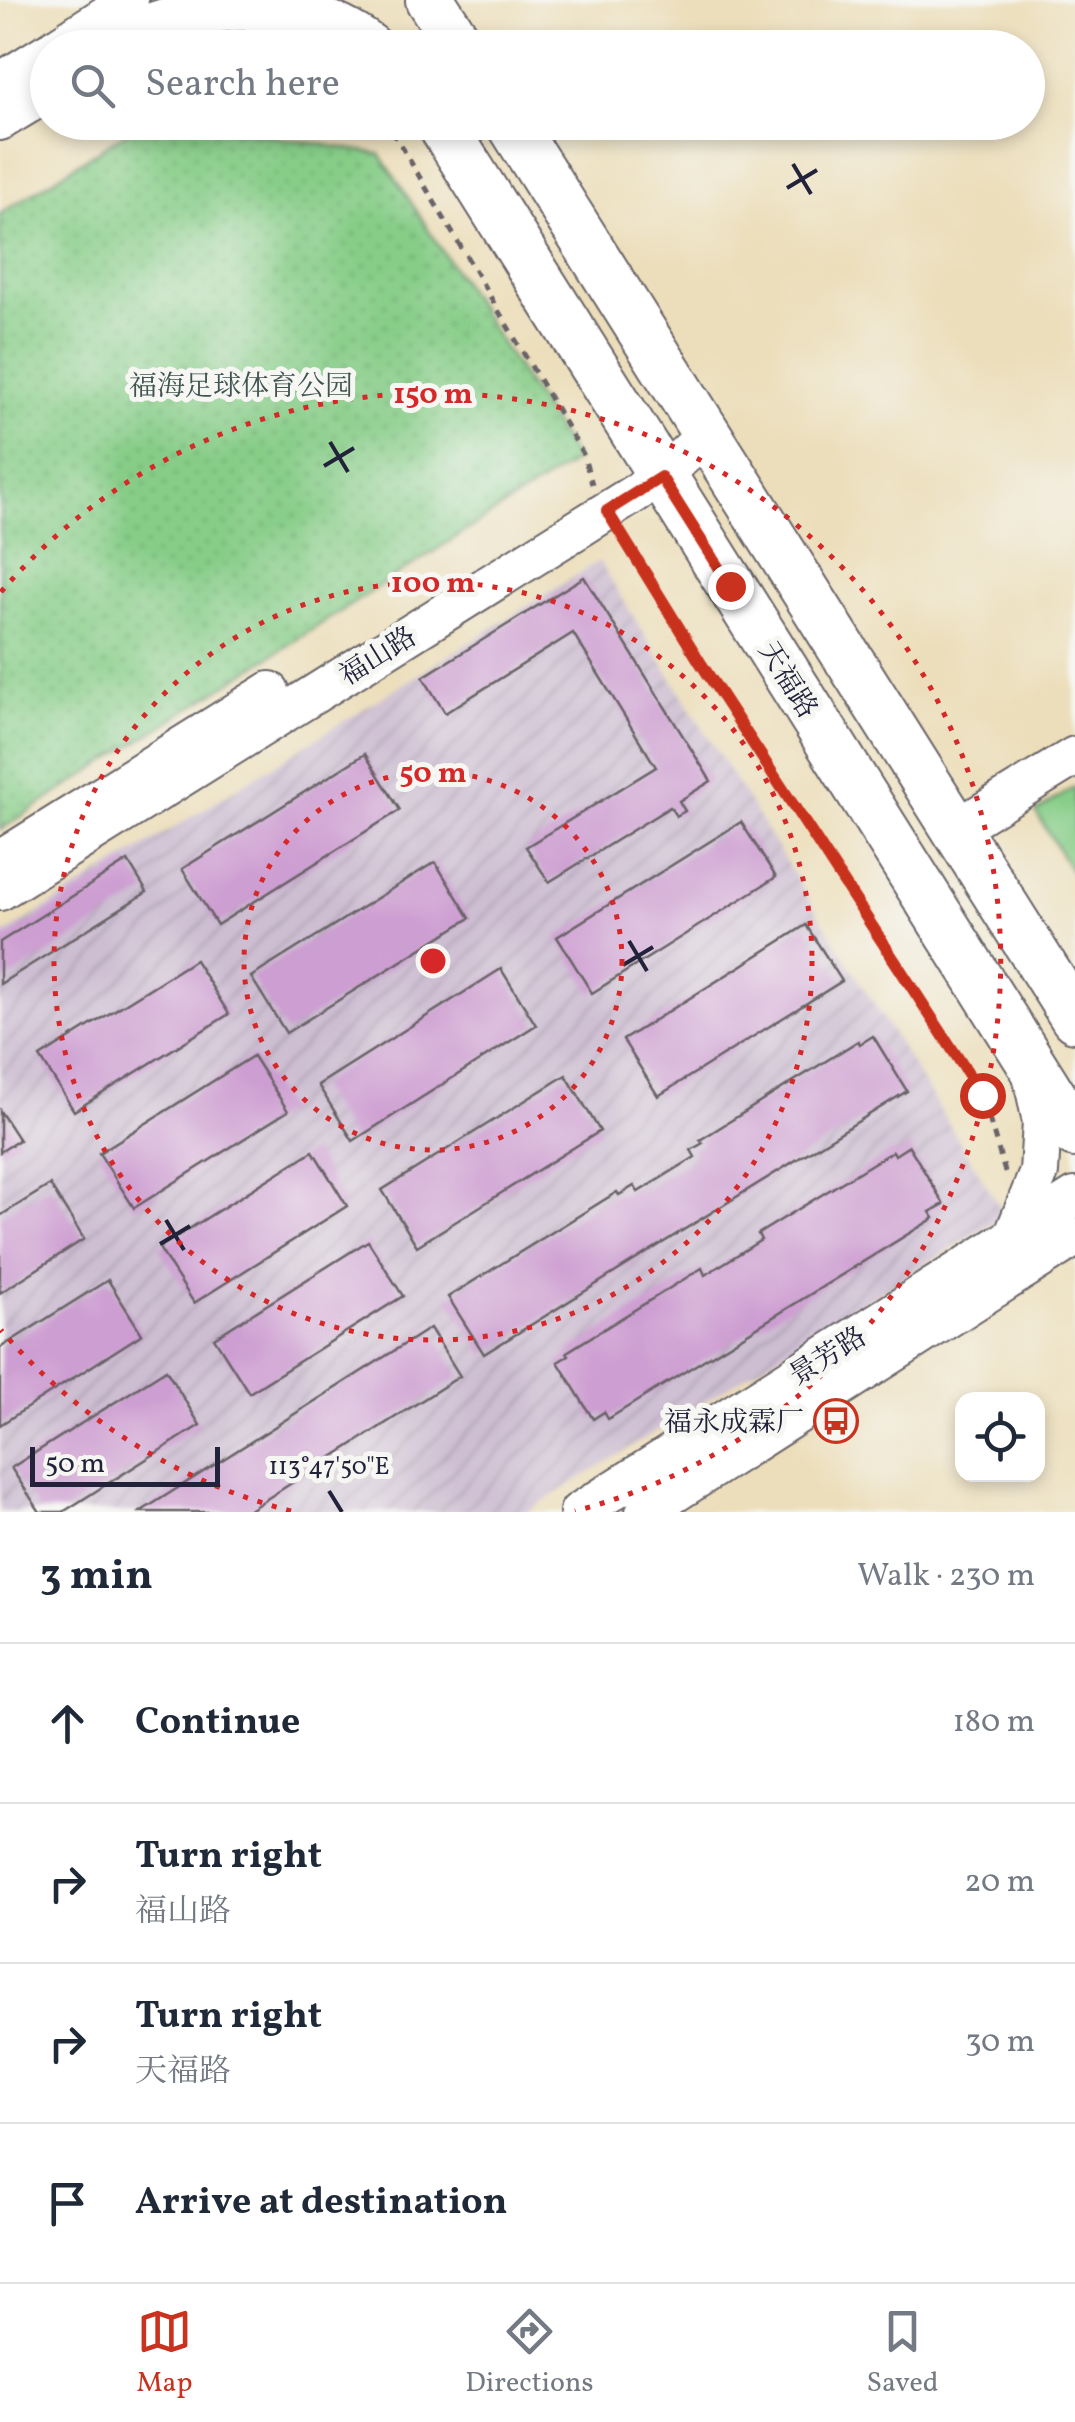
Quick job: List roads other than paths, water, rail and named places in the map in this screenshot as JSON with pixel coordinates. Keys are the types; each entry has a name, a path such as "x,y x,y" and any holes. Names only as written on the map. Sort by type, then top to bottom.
{"main road":[{"path":"362,0 381,30"},
{"path":"430,0 450,30"},
{"path":"134,25 232,6 276,10 336,30"},
{"name":"天福路","path":"451,140 1075,1133"},
{"path":"521,140 1073,1013"}],"street":[{"path":"134,25 198,0"},
{"path":"0,82 30,63"},
{"path":"0,121 30,103"},
{"name":"福山路","path":"0,891 706,434"},
{"name":"福山路","path":"0,860 600,500"},
{"path":"956,829 1075,756"},
{"path":"1012,1237 1039,1172 1042,1122 1030,1062"},
{"name":"景芳路","path":"580,1512 1075,1197"},
{"name":"景芳路","path":"645,1512 1075,1237"},
{"path":"1008,1280 1075,1273"}],"place":[{"name":"福永成霖厂","path":"836,1421"}],"park label":[{"name":"福海足球体育公园","path":"241,385"}]}
